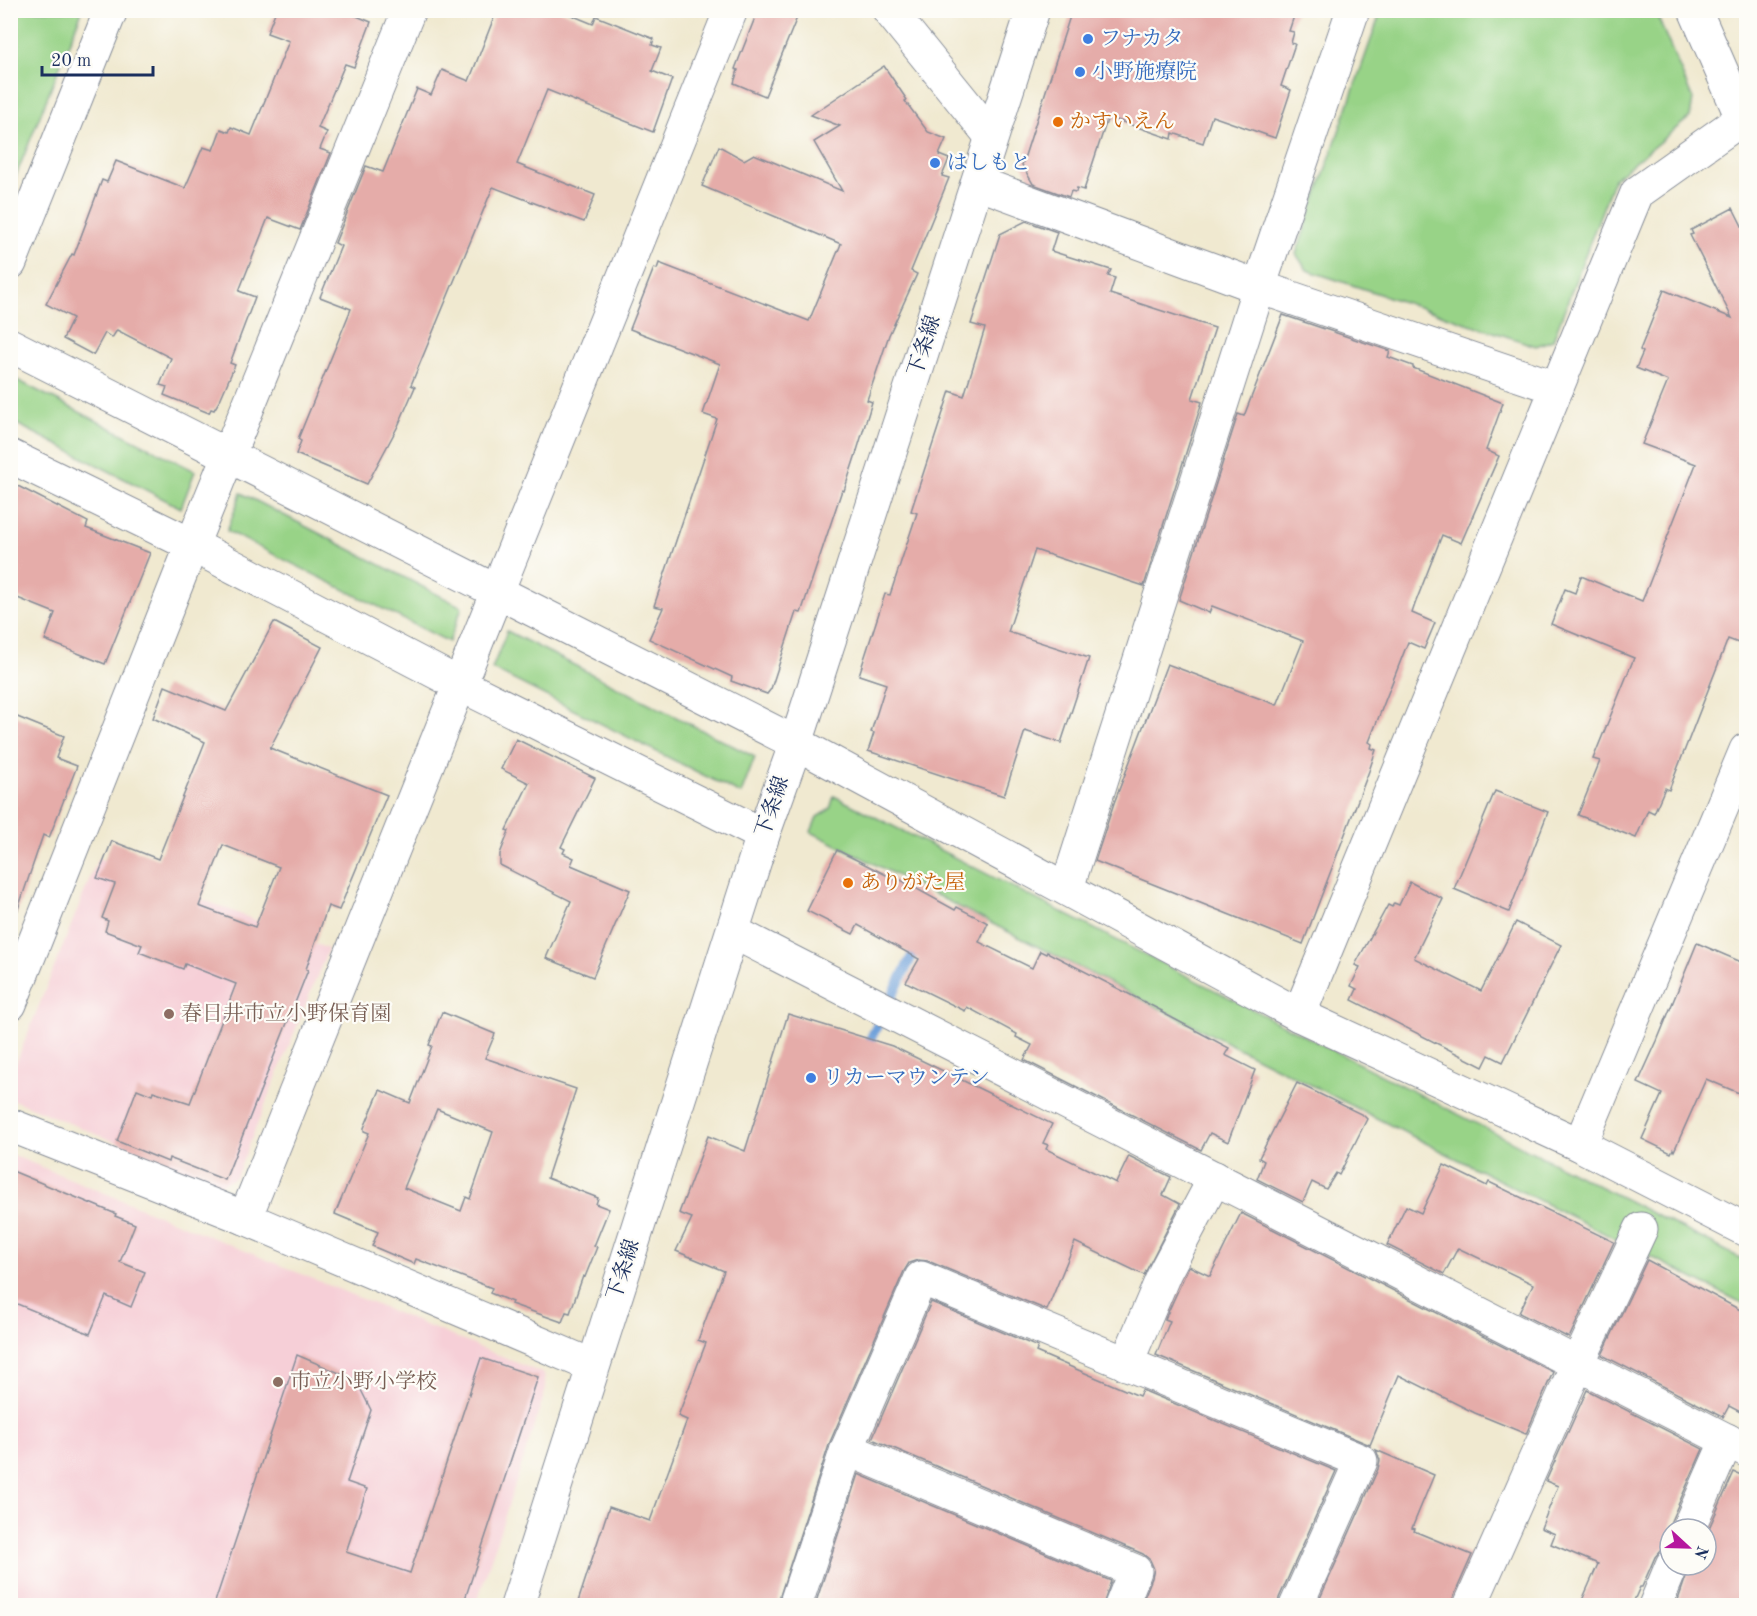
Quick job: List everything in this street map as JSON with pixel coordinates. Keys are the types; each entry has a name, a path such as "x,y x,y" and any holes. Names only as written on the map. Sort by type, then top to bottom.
{"street":[{"path":"10,263 111,10"},
{"path":"10,1004 192,545 409,10"},
{"path":"245,1218 731,10"},
{"path":"889,10 991,136"},
{"name":"下条線","path":"517,1605 763,835 796,743 1033,10"},
{"path":"1067,888 1259,287 1353,10"},
{"path":"1299,1015 1637,193 1744,122 1695,10"},
{"path":"978,183 1259,287 1557,387"},
{"path":"10,345 796,743 1299,1015 1580,1145 1746,1230"},
{"path":"10,456 192,545 459,684 763,835"},
{"path":"1580,1145 1746,750"},
{"path":"733,932 1737,1445 1695,1517"},
{"path":"10,1125 245,1218 593,1366"},
{"path":"1126,1364 1166,1272 1215,1178"},
{"path":"1470,1605 1641,1229"},
{"path":"795,1605 847,1449 921,1278 1361,1461 1296,1605"},
{"path":"847,1449 1135,1571 1121,1605"},
{"path":"1655,1605 1667,1577"}],"shaded area":[{"name":"春日井市立小野保育園","path":"98,858 328,949 236,1177 220,1185 13,1100 10,1078"},
{"name":"市立小野小学校","path":"10,1154 544,1374 546,1389 476,1605 11,1605"}],"green space":[{"path":"10,11 82,11 11,188"},
{"path":"1381,11 1655,11 1693,99 1690,117 1614,179 1553,340 1536,346 1307,270 1296,254"},
{"path":"11,377 195,471 181,508 11,421"},
{"path":"241,493 462,607 449,642 227,531"},
{"path":"507,631 755,757 741,794 492,669"},
{"path":"834,796 1746,1261 1746,1305 811,832 817,817 830,809"}],"building":[{"path":"276,10 342,10 371,22 354,67 345,64 318,128 327,132 320,149 331,153 300,230 268,218 239,291 255,297 230,363 235,365 220,400 214,410 211,409 209,413 164,395 167,387 160,385 171,358 117,330 112,338 105,333 93,355 63,339 73,318 46,304 72,254 74,255 102,180 107,182 116,161 185,188 203,147 213,150 221,129 229,132 231,127 251,135 289,41 267,33"},
{"path":"497,10 559,10 593,24 596,16 654,39 652,45 661,48 652,71 672,79 653,132 547,90 517,164 595,195 584,222 493,187 411,385 415,387 398,426 367,484 296,454 301,441 298,439 351,309 320,297 341,246 335,243 366,166 383,172 417,89 431,95 442,70 469,81"},
{"path":"758,10 800,10 765,96 734,83 738,70 735,69"},
{"path":"1072,10 1296,10 1289,31 1294,32 1291,43 1295,44 1281,86 1291,90 1275,138 1212,116 1203,143 1173,133 1172,139 1108,117 1084,190 1077,188 1076,192 1071,191 1069,197 1033,184 1022,165"},
{"path":"884,66 907,100 905,101 928,132 946,139 939,155 949,159 942,176 949,178 911,271 917,274 889,335 867,400 872,402 856,454 801,613 796,612 771,689 767,694 731,681 732,677 649,639 663,608 654,606 717,419 703,414 720,364 630,329 654,268 657,269 659,263 809,321 841,244 702,186 719,146 744,160 754,154 842,191 814,142 840,126 811,115"},
{"path":"1733,208 1746,234 1746,646 1728,639 1669,790 1665,788 1654,813 1648,810 1636,838 1578,815 1600,761 1593,759 1634,658 1551,624 1565,589 1575,593 1581,576 1642,601 1696,464 1642,444 1668,381 1636,368 1643,352 1640,350 1664,290 1732,318 1690,235 1693,234 1691,230"},
{"path":"1026,221 1057,232 1051,251 1111,270 1108,276 1115,278 1110,294 1215,328 1192,399 1202,402 1144,586 1035,550 1008,632 1089,658 1061,743 1025,731 1004,796 868,751 874,733 871,732 886,684 859,675 885,594 890,595 917,513 911,511 950,391 964,396 985,328 971,324 1000,234"},
{"path":"1283,315 1390,351 1388,357 1503,403 1486,450 1499,456 1461,543 1442,535 1412,613 1435,623 1424,649 1408,642 1369,742 1372,744 1371,748 1376,750 1369,771 1303,944 1095,861 1114,803 1167,664 1277,705 1303,641 1212,606 1209,613 1179,600 1238,414 1244,416"},
{"path":"10,482 88,522 86,528 150,553 105,664 45,640 55,613 10,595"},
{"path":"274,622 322,647 270,748 387,795 339,910 328,906 306,969 308,970 225,1180 169,1158 168,1162 117,1141 137,1089 152,1095 153,1091 190,1103 236,984 185,964 183,969 139,952 142,945 105,931 108,921 102,918 115,884 97,878 112,841 158,859 205,742 153,718 165,686 226,711","holes":["223,845 279,867 255,927 199,906"]},
{"path":"10,714 64,736 56,758 77,766 49,838 43,835 16,915 10,914"},
{"path":"516,739 595,778 561,847 565,849 563,853 574,858 571,865 630,890 593,977 546,958 571,901 500,865 500,854 509,831 506,830 529,783 501,769"},
{"path":"1495,791 1548,812 1509,912 1454,889"},
{"path":"837,850 898,881 899,879 955,910 957,907 988,923 979,942 1032,968 1040,951 1046,954 1047,952 1229,1048 1225,1055 1255,1070 1228,1142 1210,1133 1201,1150 1024,1060 1032,1045 1016,1037 1017,1034 967,1007 965,1011 906,982 919,959 858,925 853,934 807,911"},
{"path":"1410,882 1443,899 1414,958 1481,991 1516,922 1561,945 1503,1062 1489,1055 1483,1067 1352,1000 1357,989 1351,986 1360,967 1355,965 1388,905 1392,907 1394,903 1399,905"},
{"path":"1697,943 1746,964 1746,1096 1706,1079 1674,1151 1673,1149 1671,1153 1642,1139 1662,1094 1638,1083"},
{"path":"442,1012 495,1034 485,1058 576,1089 547,1178 598,1198 596,1204 609,1209 594,1246 597,1247 585,1277 583,1276 570,1313 566,1312 562,1322 511,1304 512,1302 490,1293 492,1288 416,1259 414,1264 372,1246 378,1232 335,1214 369,1133 364,1131 364,1128 380,1090 410,1103 432,1046 429,1045","holes":["437,1109 493,1132 470,1199 466,1197 461,1211 404,1188"]},
{"path":"788,1014 892,1046 1052,1124 1043,1143 1048,1145 1046,1149 1116,1183 1129,1156 1171,1177 1163,1195 1180,1204 1144,1275 1075,1242 1047,1310 928,1261 918,1260 909,1263 830,1442 777,1605 577,1605 609,1507 650,1521 687,1420 678,1416 706,1343 698,1340 724,1271 676,1251 692,1218 679,1213 708,1136 745,1151"},
{"path":"1297,1083 1367,1119 1339,1175 1336,1173 1326,1189 1312,1182 1303,1202 1257,1179 1264,1161 1259,1158"},
{"path":"1444,1165 1487,1186 1489,1182 1614,1242 1569,1338 1519,1313 1533,1284 1458,1248 1444,1274 1387,1245 1406,1206 1421,1213"},
{"path":"10,1170 135,1224 120,1262 145,1272 131,1307 106,1296 90,1334 10,1301"},
{"path":"1241,1213 1553,1372 1526,1434 1475,1413 1399,1375 1370,1445 1156,1355 1170,1321 1165,1319 1189,1266 1210,1276"},
{"path":"1647,1260 1746,1313 1746,1415 1729,1406 1723,1417 1602,1355"},
{"path":"931,1302 1038,1347 1036,1352 1139,1396 1142,1390 1336,1471 1279,1598 1278,1605 1141,1605 1154,1569 1150,1560 1143,1554 872,1439"},
{"path":"297,1355 356,1380 371,1410 347,1482 367,1489 346,1552 410,1573 481,1358 538,1377 463,1605 214,1605"},
{"path":"1587,1390 1703,1449 1673,1517 1658,1517 1658,1554 1632,1605 1580,1605 1598,1564 1551,1544 1555,1534 1541,1528 1558,1486 1546,1481"},
{"path":"1376,1450 1434,1475 1412,1528 1415,1529 1414,1531 1472,1555 1452,1605 1317,1605 1378,1469 1380,1460"},
{"path":"1734,1472 1746,1477 1746,1588 1739,1605 1683,1605 1677,1603 1686,1577 1718,1577 1718,1517 1714,1517"},
{"path":"858,1474 1111,1581 1103,1605 815,1605"}],"waterway":[{"path":"864,1052 919,942"}],"place":[{"name":"フナカタ","path":"1088,39"},
{"name":"小野施療院","path":"1080,72"},
{"name":"かすいえん","path":"1058,122"},
{"name":"はしもと","path":"935,163"},
{"name":"ありがた屋","path":"848,883"},
{"name":"春日井市立小野保育園","path":"169,1014"},
{"name":"リカーマウンテン","path":"811,1078"},
{"name":"市立小野小学校","path":"278,1382"}]}
